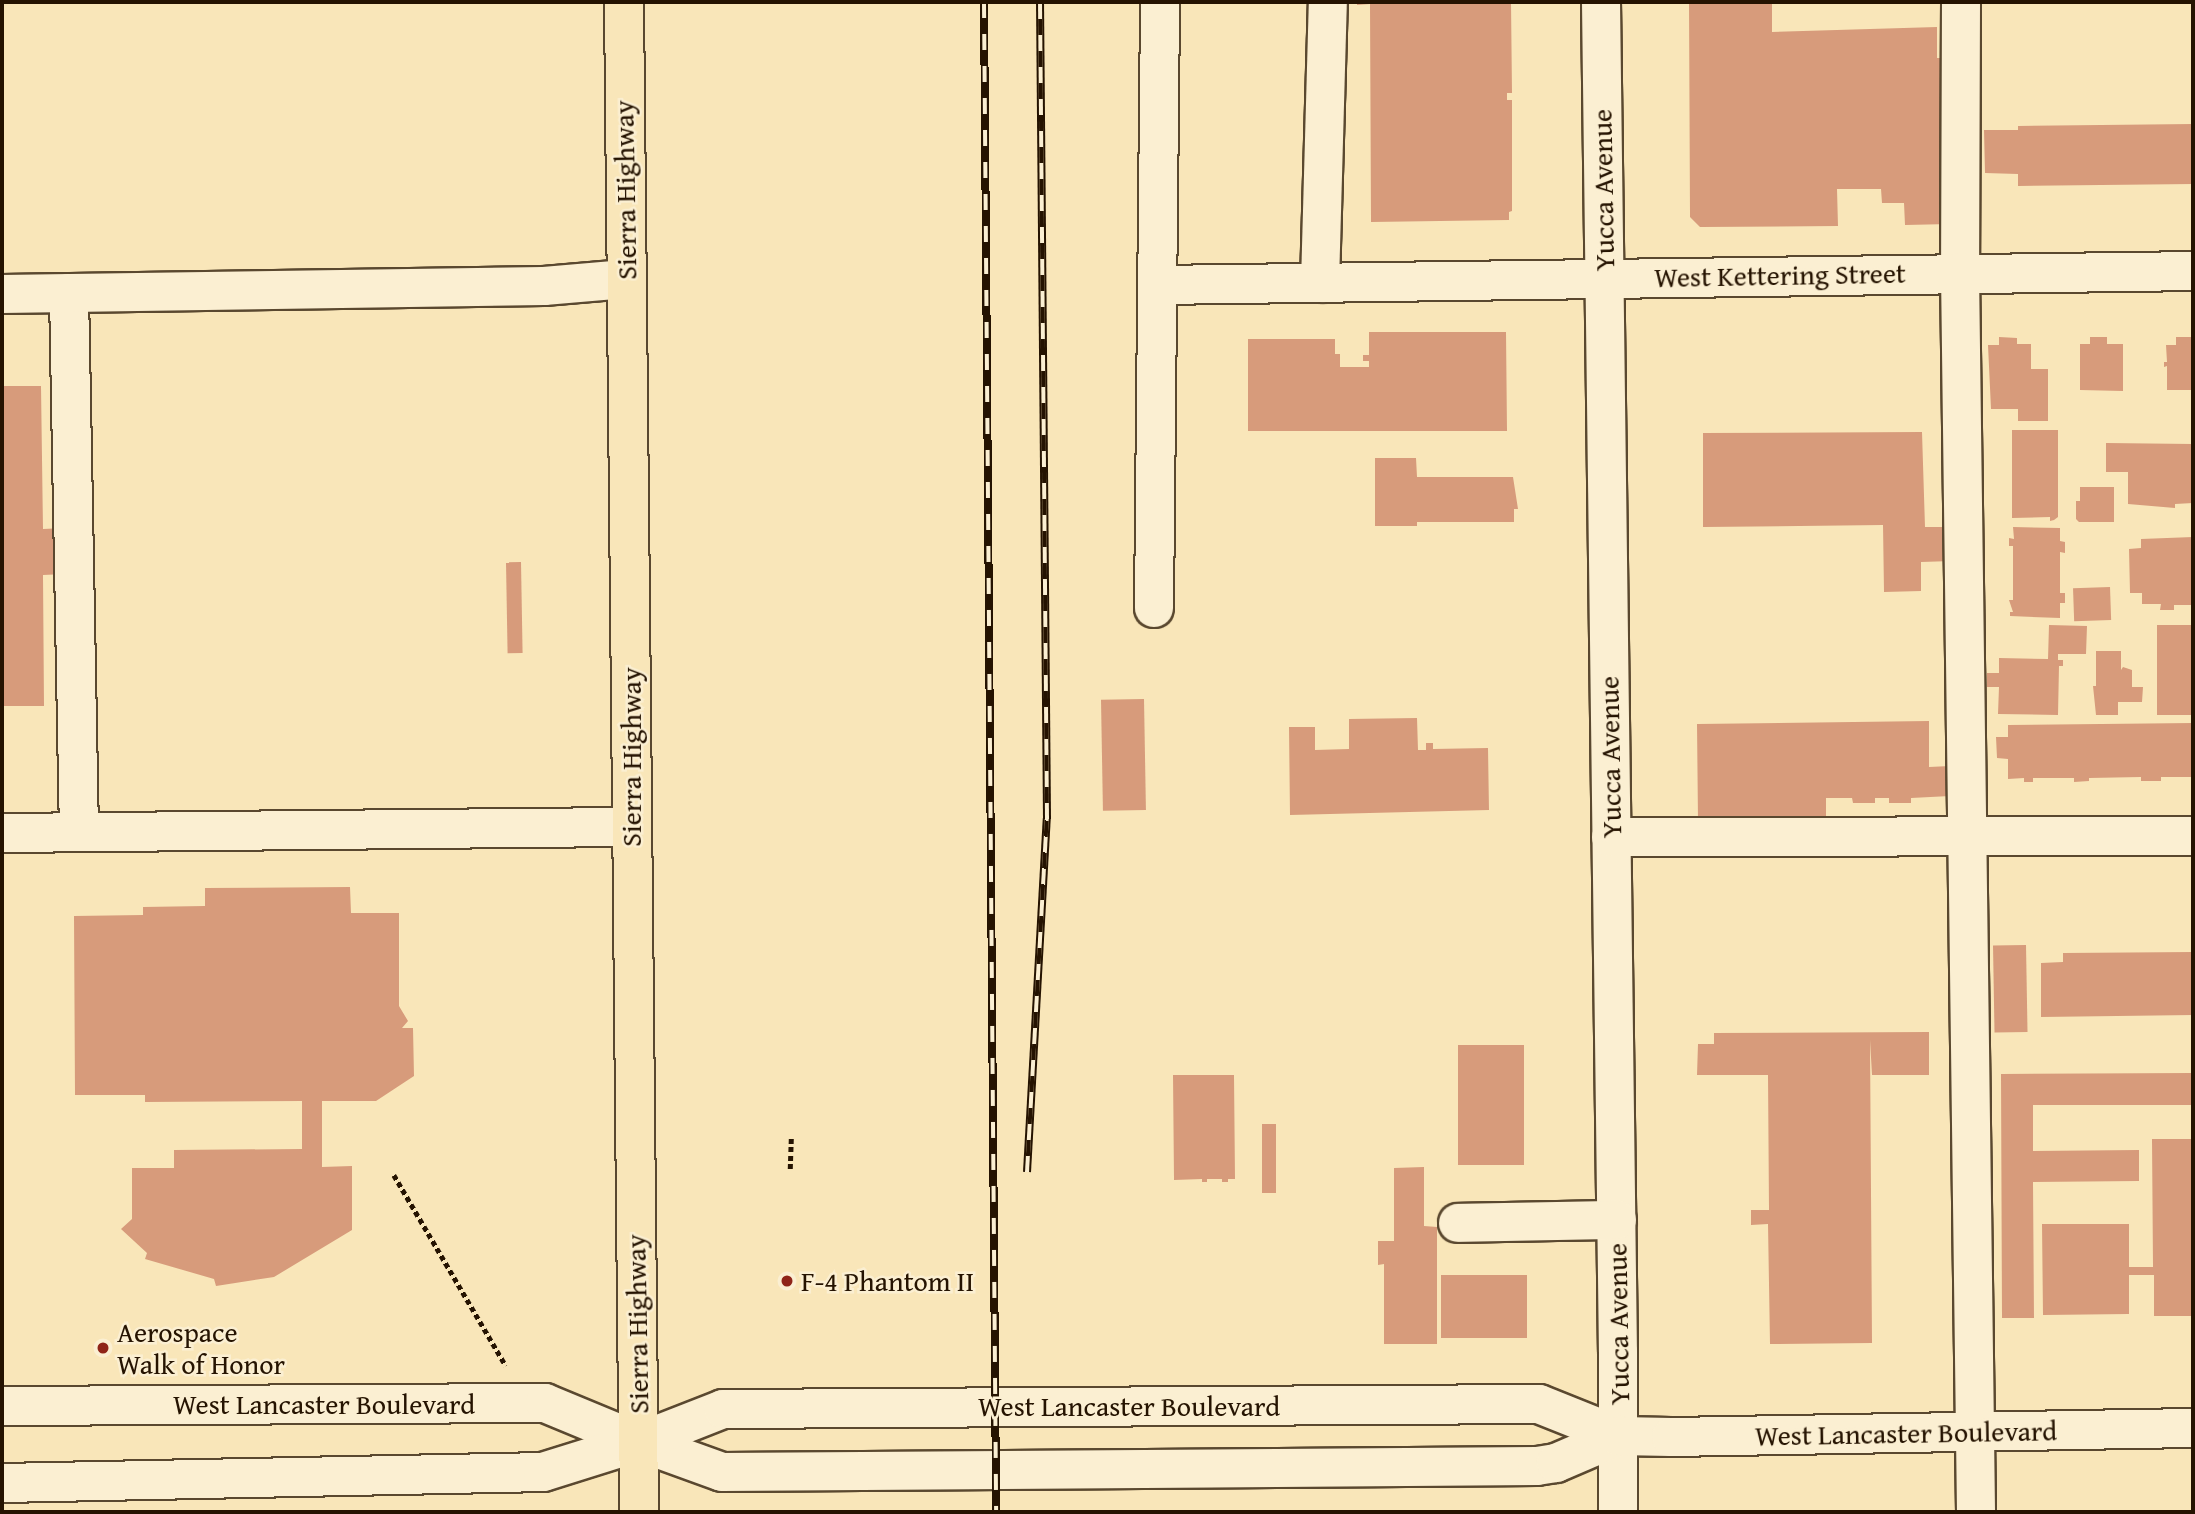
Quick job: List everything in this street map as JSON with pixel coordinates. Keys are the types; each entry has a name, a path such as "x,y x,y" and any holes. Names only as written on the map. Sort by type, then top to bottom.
{"main road":[{"name":"Sierra Highway","path":"624,2 639,1512"}],"street":[{"path":"1154,608 1160,2"},
{"path":"1320,282 1328,2"},
{"name":"Yucca Avenue","path":"1601,2 1617,1220 1618,1512"},
{"path":"1961,2 1960,272 1976,1512"},
{"name":"West Kettering Street","path":"1157,285 1960,272 2193,271"},
{"path":"2,295 544,286 626,279"},
{"path":"69,293 79,832"},
{"path":"2,833 631,827"},
{"path":"1611,837 2193,836"},
{"path":"1458,1223 1617,1220"},
{"name":"West Lancaster Boulevard","path":"2,1406 545,1402 639,1442 722,1472 1537,1466 1556,1463 1619,1437 2193,1428"},
{"name":"West Lancaster Boulevard","path":"2,1483 543,1472 639,1442 723,1409 1539,1404 1619,1437"}],"path":[{"path":"790,1169 791,1135"},
{"path":"394,1175 507,1367"}],"building":[{"path":"1357,2 1511,2 1512,93 1507,93 1507,100 1512,100 1512,211 1509,212 1509,220 1371,222 1370,4 1357,5"},
{"path":"1689,2 1772,2 1772,32 1937,27 1937,58 1949,58 1950,224 1905,225 1904,203 1882,203 1881,189 1837,189 1838,226 1700,227 1690,217"},
{"path":"2193,124 2193,184 2018,186 2018,174 1985,173 1984,130 2018,130 2018,126"},
{"path":"1369,332 1506,332 1507,431 1248,431 1248,339 1335,339 1335,354 1340,354 1340,367 1369,367 1369,361 1363,361 1363,355 1369,355"},
{"path":"1999,337 2017,338 2017,344 2031,344 2031,369 2048,369 2048,421 2018,421 2018,409 1991,409 1988,345 1999,345"},
{"path":"2090,337 2107,337 2107,344 2123,344 2123,391 2080,390 2080,344 2090,344"},
{"path":"2176,337 2193,337 2193,390 2167,390 2167,366 2164,367 2164,362 2167,362 2166,345 2176,345"},
{"path":"2,386 41,386 43,529 65,528 65,574 43,575 44,706 2,706"},
{"path":"2012,430 2058,430 2058,517 2054,520 2050,521 2050,517 2012,518"},
{"path":"1922,432 1925,527 1951,527 1952,561 1921,562 1921,591 1884,592 1883,525 1703,527 1703,433"},
{"path":"2106,443 2193,444 2193,503 2175,504 2175,508 2128,504 2128,472 2106,472"},
{"path":"1375,458 1416,458 1417,477 1513,477 1518,509 1514,509 1514,522 1417,522 1417,526 1375,526"},
{"path":"2080,487 2114,487 2114,522 2079,522 2076,519 2076,501 2080,501"},
{"path":"2013,527 2060,528 2060,541 2065,542 2065,553 2060,552 2060,593 2065,593 2065,603 2060,603 2060,618 2010,616 2010,612 2013,612 2009,600 2013,600 2013,546 2009,546 2009,538 2014,539"},
{"path":"2193,537 2193,605 2174,605 2174,610 2160,610 2161,604 2142,604 2142,593 2130,593 2129,549 2141,548 2141,539"},
{"path":"506,562 521,562 523,653 508,653"},
{"path":"2110,587 2111,620 2074,621 2073,588"},
{"path":"2049,625 2087,626 2086,654 2058,654 2058,660 2063,660 2063,666 2059,666 2058,715 1998,714 1999,687 1987,687 1987,673 1999,673 1999,658 2048,659"},
{"path":"2157,625 2193,625 2193,715 2157,715"},
{"path":"2096,651 2121,651 2121,670 2123,667 2132,670 2132,687 2143,687 2142,702 2118,702 2118,715 2096,715 2093,686 2096,686"},
{"path":"1144,699 1146,810 1103,811 1101,700"},
{"path":"1417,718 1418,750 1426,750 1426,743 1433,743 1433,749 1488,748 1489,810 1290,815 1289,727 1315,727 1315,750 1349,749 1349,719"},
{"path":"1929,721 1929,767 1950,766 1950,796 1911,798 1911,803 1889,803 1889,798 1875,798 1875,803 1853,803 1852,798 1826,798 1826,820 1698,820 1697,724"},
{"path":"2193,723 2193,777 2161,777 2161,781 2141,781 2141,777 2089,778 2089,781 2074,782 2074,778 2033,778 2033,782 2024,782 2024,778 2008,779 2008,759 1997,758 1996,737 2008,737 2008,725"},
{"path":"350,887 351,913 399,913 399,1006 408,1021 402,1028 413,1028 414,1076 376,1101 322,1101 322,1167 352,1166 352,1230 274,1277 216,1286 214,1279 145,1259 147,1253 121,1229 132,1219 132,1168 174,1168 174,1150 302,1149 302,1101 145,1102 145,1095 75,1095 74,916 143,915 143,907 205,906 205,888"},
{"path":"2026,945 2028,1032 1995,1033 1993,946"},
{"path":"2193,952 2193,1015 2041,1017 2041,963 2063,962 2063,953"},
{"path":"1929,1032 1929,1075 1872,1075 1870,1040 1872,1343 1770,1344 1768,1224 1751,1225 1751,1210 1769,1210 1768,1075 1697,1075 1698,1044 1714,1044 1714,1033"},
{"path":"1458,1045 1524,1045 1524,1165 1458,1165"},
{"path":"2193,1073 2193,1105 2033,1105 2033,1151 2139,1150 2139,1181 2033,1182 2034,1318 2002,1318 2001,1074"},
{"path":"1173,1075 1234,1075 1235,1179 1228,1179 1228,1182 1222,1182 1222,1179 1207,1179 1207,1182 1202,1182 1202,1179 1174,1180"},
{"path":"1262,1124 1276,1124 1276,1193 1262,1193"},
{"path":"2152,1139 2193,1139 2193,1316 2154,1316 2154,1275 2129,1275 2129,1314 2043,1315 2042,1224 2129,1224 2129,1267 2153,1267"},
{"path":"1424,1167 1424,1226 1437,1227 1437,1344 1384,1344 1384,1264 1378,1265 1378,1241 1394,1241 1394,1168"},
{"path":"1441,1275 1527,1275 1527,1338 1441,1338"}],"railway":[{"path":"984,2 996,1512"},
{"path":"1027,1172 1047,819 1040,2"}],"place":[{"name":"F-4 Phantom II","path":"787,1281"},
{"name":"Aerospace Walk of Honor","path":"103,1348"}]}
